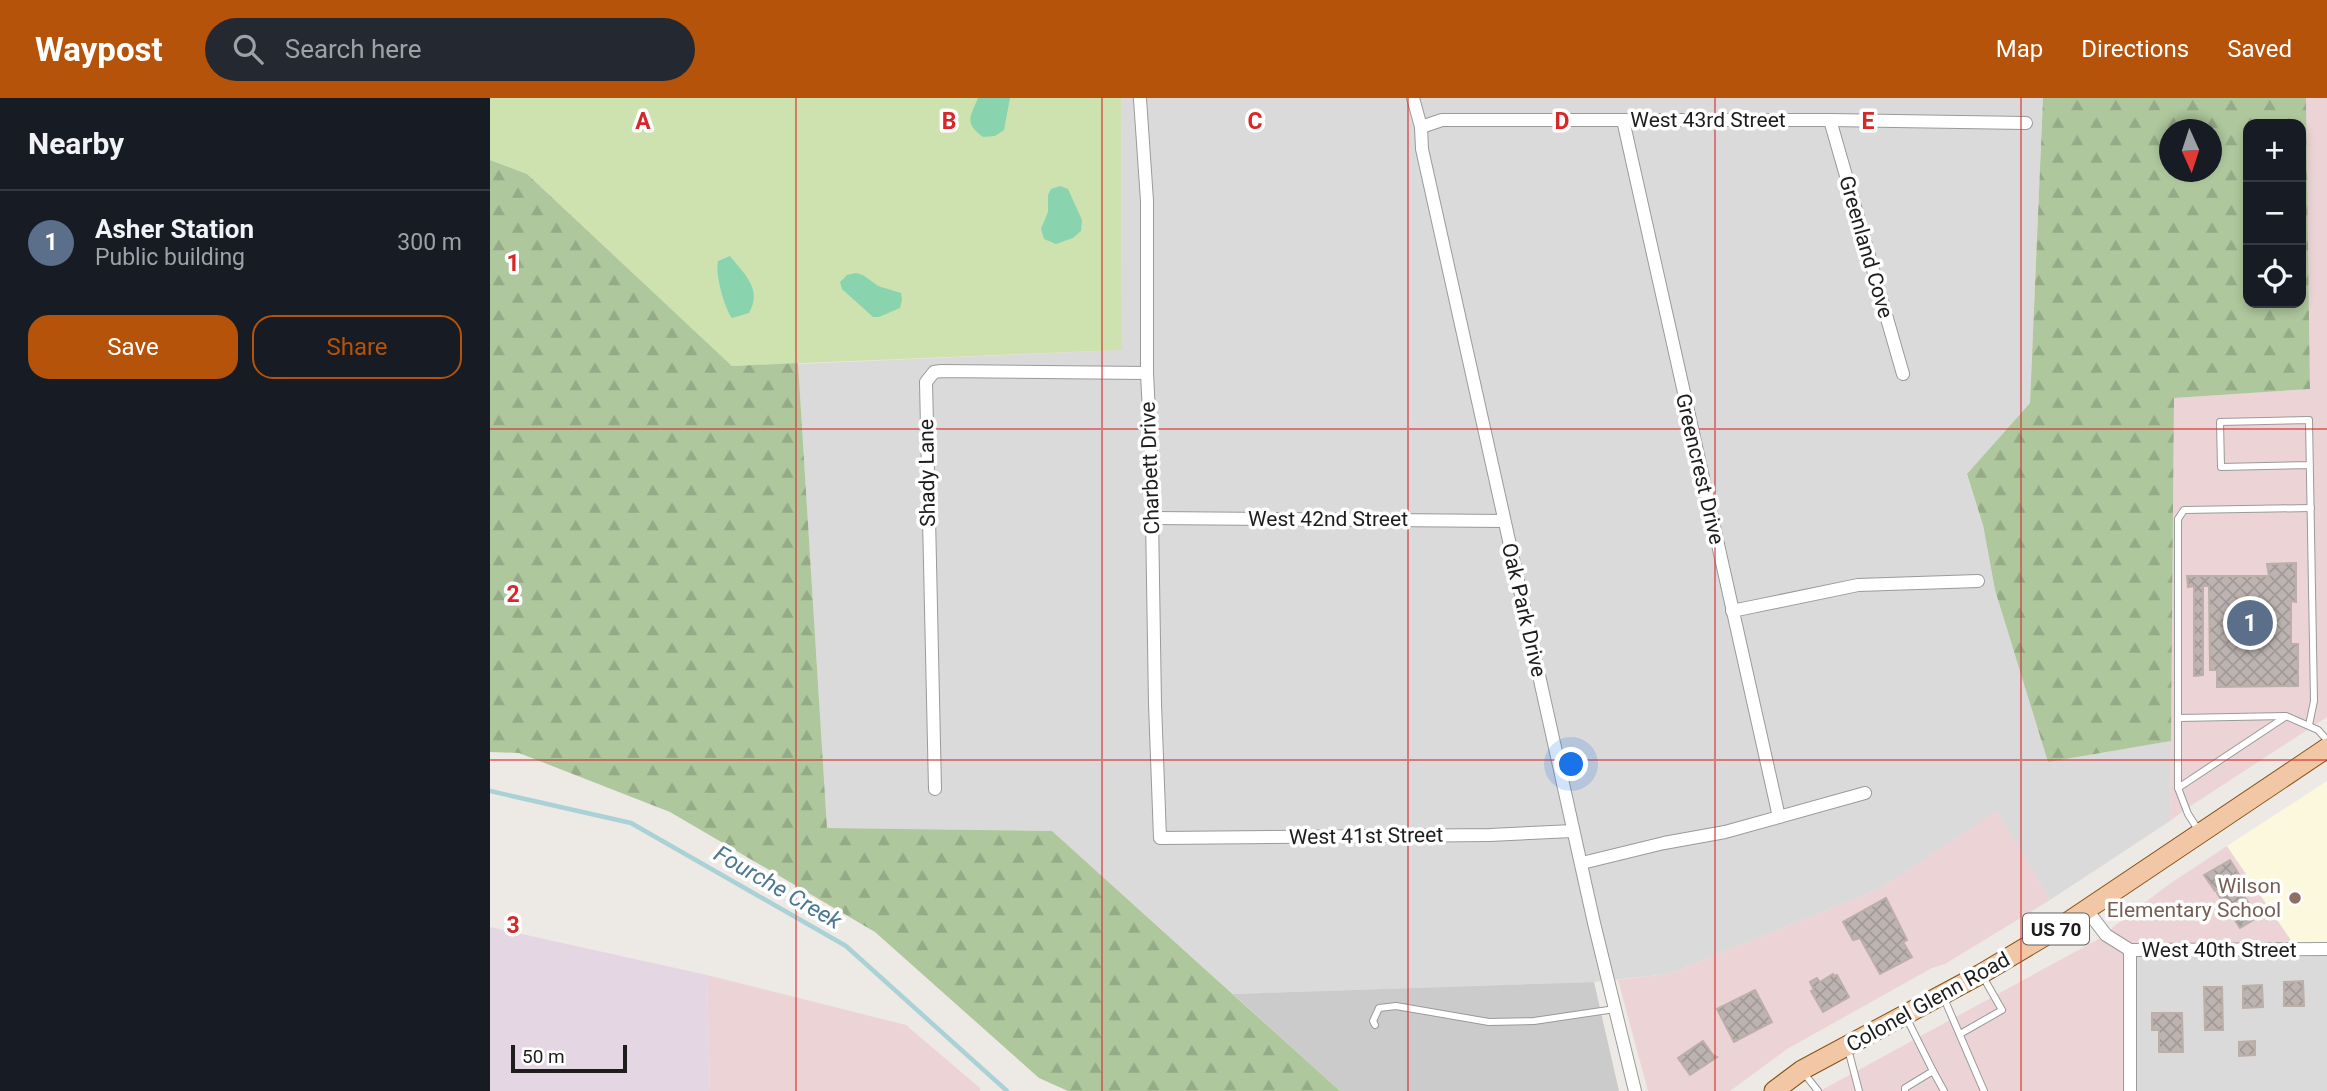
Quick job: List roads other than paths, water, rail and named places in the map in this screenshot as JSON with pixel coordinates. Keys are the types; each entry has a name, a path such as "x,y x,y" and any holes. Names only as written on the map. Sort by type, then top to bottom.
{"main road":[{"name":"Colonel Glenn Road","path":"1774,1091 1802,1070 1981,974 2065,924 2327,748"}],"street":[{"path":"1413,98 1421,127"},
{"name":"Charbett Drive","path":"1140,99 1147,201 1147,373 1160,838"},
{"name":"West 43rd Street","path":"1421,127 1442,120 2026,123"},
{"name":"Greencrest Drive","path":"1623,120 1779,817"},
{"name":"Greenland Cove","path":"1830,120 1903,374"},
{"name":"Oak Park Drive","path":"1421,127 1422,149 1504,521 1594,923 1635,1091"},
{"name":"Shady Lane","path":"935,789 926,382 934,372 941,370 1147,373"},
{"name":"West 42nd Street","path":"1152,518 1504,521"},
{"path":"1732,611 1858,585 1978,581"},
{"path":"1582,863 1664,843 1725,832 1865,793"},
{"name":"West 41st Street","path":"1160,838 1490,835 1573,831"},
{"name":"West 40th Street","path":"2086,909 2106,935 2130,950 2327,949"},
{"path":"2130,950 2130,1091"}],"lane":[{"path":"2309,724 2314,701 2311,508 2309,419 2220,422 2221,467 2310,465"},
{"path":"2200,833 2188,814 2178,788 2178,519 2184,510 2311,508"},
{"path":"2178,718 2286,716 2309,724 2327,740"},
{"path":"2178,788 2286,716"},
{"path":"1960,1034 2002,1010 1981,974"},
{"path":"1942,994 1984,1091"},
{"path":"1375,1025 1373,1021 1379,1008 1396,1006 1489,1021 1534,1021 1615,1009"},
{"path":"1905,1014 1944,1091"},
{"path":"1847,1047 1859,1091"},
{"path":"1802,1070 1818,1091"},
{"path":"1905,1091 1905,1088 1933,1071"}],"waterway":[{"name":"Fourche Creek","path":"490,791 631,823 846,946 1007,1091"}],"place":[{"name":"Asher Station","path":"2250,623"},
{"name":"Wilson Elementary School","path":"2295,898"}]}
